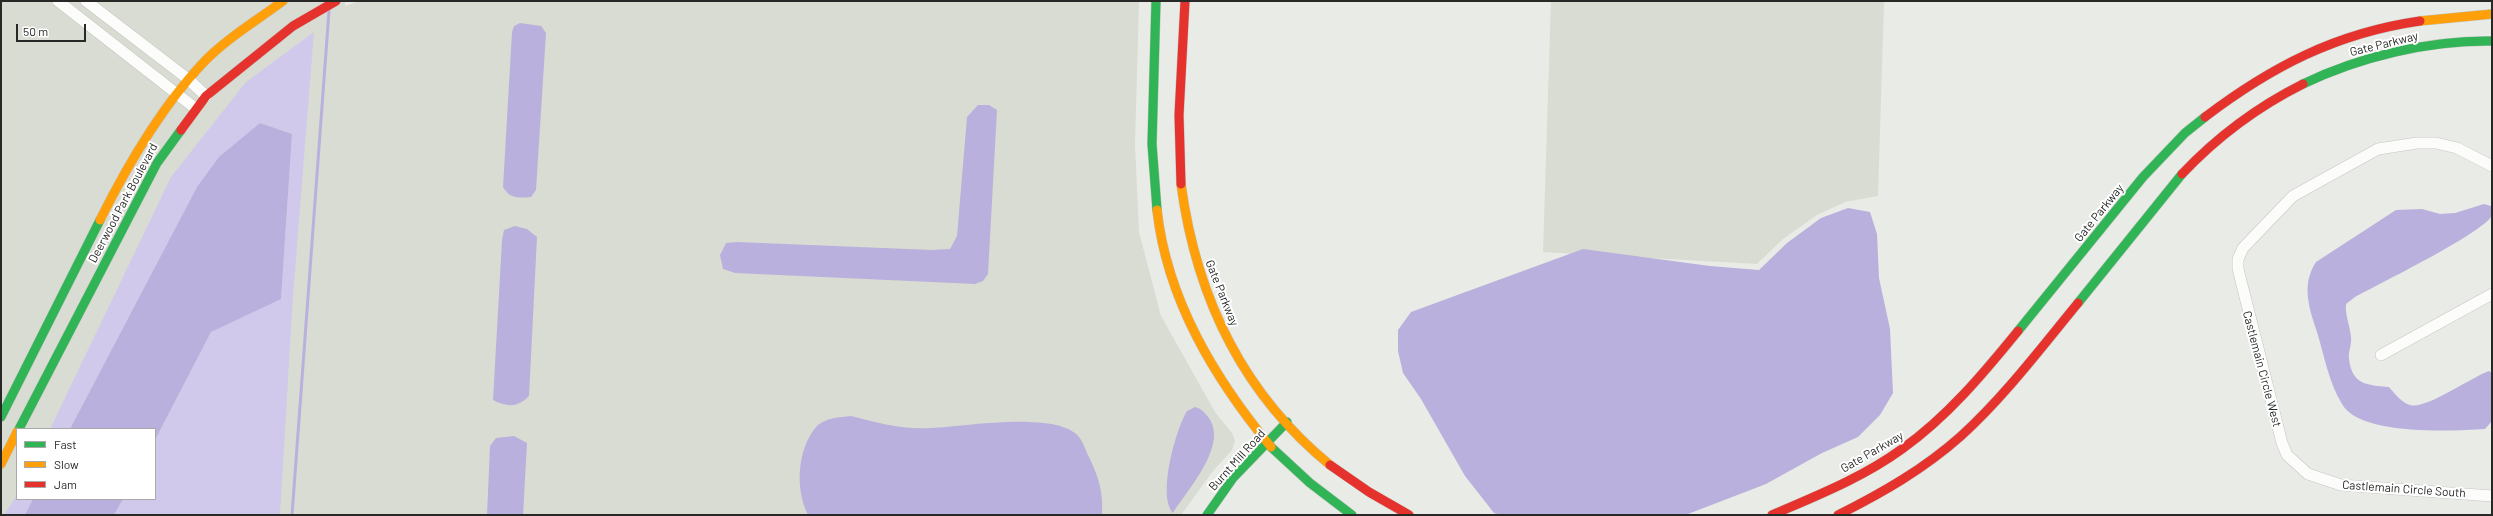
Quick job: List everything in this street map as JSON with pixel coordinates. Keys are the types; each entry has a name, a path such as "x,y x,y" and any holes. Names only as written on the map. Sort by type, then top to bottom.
{"main road":[{"name":"Deerwood Park Boulevard","path":"1,417 112,196 147,135 188,79 216,51 283,1"},
{"name":"Deerwood Park Boulevard","path":"20,428 157,163 195,108 206,96 293,26 336,1"},
{"path":"1156,1 1152,165 1164,249 1173,281 1201,351 1215,374 1267,444 1305,480 1352,515"},
{"name":"Gate Parkway","path":"1185,1 1179,150 1183,200 1190,240 1208,298 1230,345 1258,389 1287,422 1319,456 1361,486 1409,515"},
{"name":"Gate Parkway","path":"1772,515 1828,490 1890,458 1934,423 1980,377 2149,172 2186,132 2232,96 2288,61 2312,50 2358,34 2399,23 2443,16 2492,14"},
{"name":"Gate Parkway","path":"1838,515 1902,482 1956,441 2025,368 2174,184 2210,147 2237,124 2278,97 2316,77 2358,62 2421,46 2454,42 2492,41"},
{"name":"Burnt Mill Road","path":"1207,515 1212,505 1287,422"},
{"path":"1,464 16,434"}],"street":[{"path":"58,1 195,108"},
{"path":"86,1 188,79 206,96"},
{"name":"Castlemain Circle West","path":"2296,465 2287,456 2282,443 2238,269 2238,259 2243,248 2293,196 2378,149 2417,143 2436,143 2457,148 2492,166"},
{"path":"2381,355 2492,294"},
{"name":"Castlemain Circle South","path":"2296,465 2308,474 2341,485 2492,496"}],"shaded area":[{"path":"1,1 345,1 345,6 360,1 1139,1 1135,145 1139,232 1161,316 1215,412 1232,433 1235,441 1232,450 1213,471 1181,515 1,515"},
{"path":"1551,1 1884,1 1878,196 1845,202 1817,215 1783,239 1757,264 1543,252"},
{"path":"520,23 541,26 546,33 536,190 531,197 522,198 508,194 503,187 512,32 514,26"},
{"path":"314,32 293,296 280,515 114,515 122,500 156,500 156,438 211,332 281,298 292,134 260,123 197,187 71,428 50,428 171,177 246,82"},
{"path":"978,105 989,105 997,110 988,274 983,281 975,284 735,273 723,269 720,255 726,243 737,242 932,250 950,249 957,236 967,117"},
{"path":"260,123 292,134 281,299 211,332 156,438 156,428 71,428 197,187 219,157"},
{"path":"2484,204 2491,206 2492,212 2492,215 2485,223 2452,245 2355,297 2346,304 2346,308 2351,337 2349,359 2353,374 2357,379 2367,384 2389,387 2398,398 2404,402 2410,405 2417,405 2437,398 2489,371 2492,373 2492,421 2485,429 2408,429 2367,422 2352,414 2342,404 2337,396 2327,369 2311,314 2308,288 2311,271 2316,262 2396,210 2422,209 2440,214 2455,213"},
{"path":"1848,208 1870,212 1877,234 1879,278 1890,329 1893,393 1880,415 1858,437 1822,453 1766,484 1688,514 1501,515 1494,513 1465,476 1421,399 1403,373 1398,351 1398,330 1411,312 1583,249 1710,266 1759,270 1787,243 1821,218"},
{"path":"515,226 527,229 537,237 529,396 520,403 507,405 493,400 502,240 504,230"},
{"path":"1195,407 1205,413 1209,418 1214,429 1214,441 1204,467 1173,513 1169,504 1167,492 1167,478 1170,462 1178,432 1187,411"},
{"path":"851,416 910,428 931,428 986,423 1031,422 1051,424 1068,429 1081,439 1093,466 1101,492 1102,514 808,515 801,494 800,482 800,470 805,447 810,436 819,424 832,418"},
{"path":"514,436 527,443 523,515 487,515 490,446 496,438"},
{"path":"16,497 16,500 32,500 25,515 4,515"},
{"path":"32,500 122,500 114,515 25,515"}],"waterway":[{"path":"292,515 329,11"}],"traffic: fast":[{"path":"1156,1 1152,144 1157,210"},
{"path":"2303,84 2347,66 2395,52 2419,47 2468,41 2492,41"},
{"path":"2018,331 2143,177 2185,133 2205,117"},
{"path":"20,428 157,163 181,130"},
{"path":"2078,303 2182,174"},
{"path":"1,417 100,220"},
{"path":"1207,515 1233,478 1287,422"},
{"path":"1271,447 1310,483 1352,515"}],"traffic: slow":[{"path":"100,220 121,179 145,139 186,82 220,47 283,1"},
{"path":"2420,21 2492,14"},
{"path":"1181,184 1188,225 1198,265 1228,340 1248,374 1272,406 1299,437 1330,465"},
{"path":"1157,210 1162,243 1171,275 1183,307 1197,337 1231,394 1271,447"},
{"path":"1,464 16,434"}],"traffic: jam":[{"path":"181,130 206,96 293,26 336,1"},
{"path":"1181,184 1179,115 1185,1"},
{"path":"2205,117 2230,99 2280,68 2332,43 2360,34 2420,21"},
{"path":"2182,174 2195,160 2238,124 2286,93 2303,84"},
{"path":"1838,515 1902,480 1947,448 1961,436 2007,389 2078,303"},
{"path":"1772,515 1855,478 1902,449 1934,423 1964,394 2018,331"},
{"path":"1330,465 1369,492 1409,515"}]}
